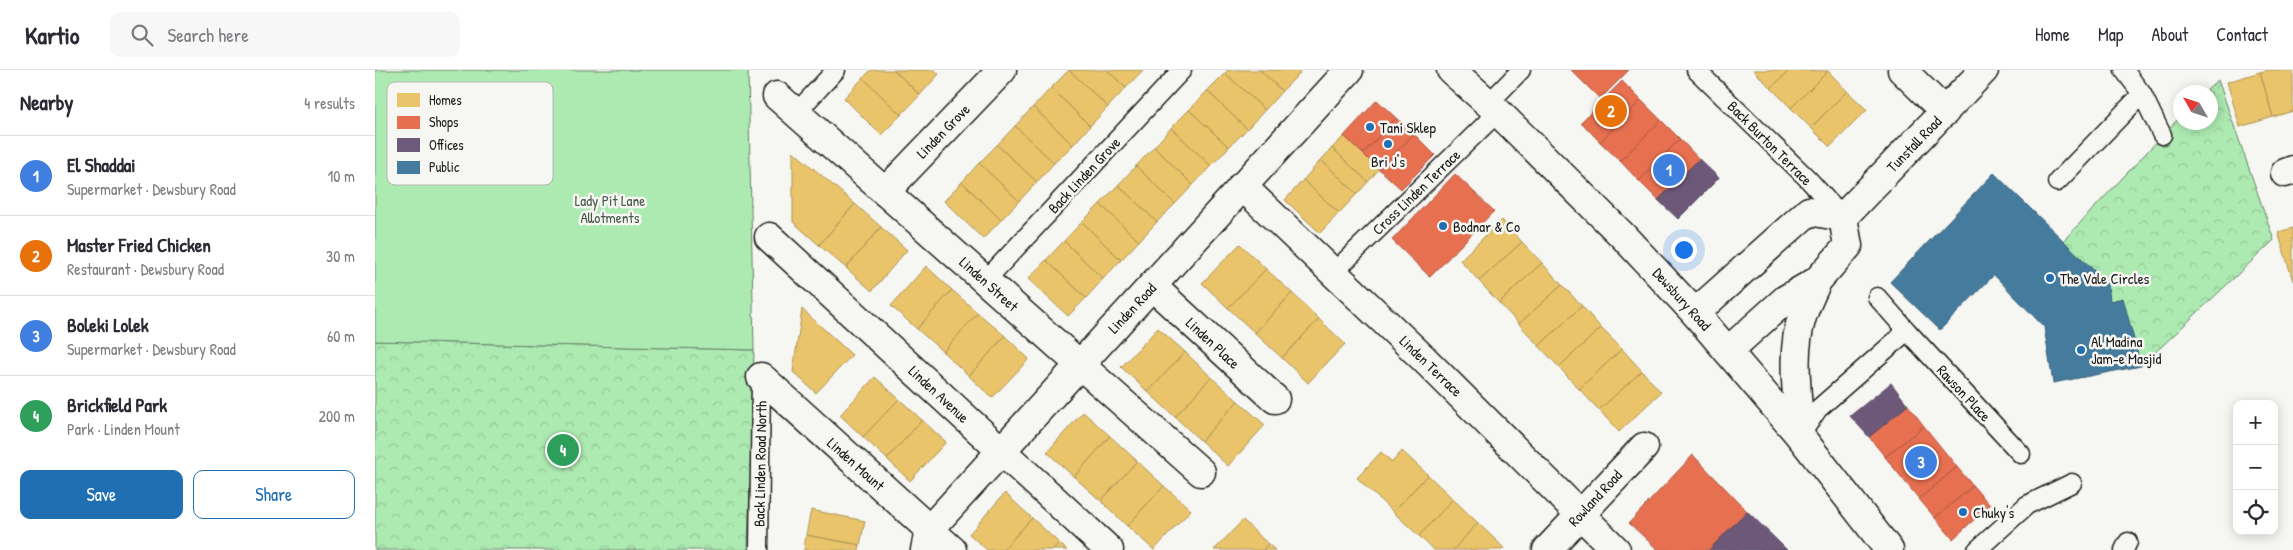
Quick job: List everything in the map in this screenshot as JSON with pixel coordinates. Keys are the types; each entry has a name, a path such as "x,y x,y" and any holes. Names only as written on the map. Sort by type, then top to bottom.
{"street":[{"name":"Linden Grove","path":"885,192 1001,70"},
{"name":"Dewsbury Road","path":"1451,70 1493,108 1641,254 1695,312 1800,436 1889,550"},
{"path":"1902,70 1945,112"},
{"name":"Tunstall Road","path":"1843,217 1985,70"},
{"name":"Linden Road","path":"927,540 1001,451 1347,72"},
{"name":"Linden Street","path":"786,105 1201,472"},
{"name":"Linden Terrace","path":"1242,186 1334,272 1617,550"},
{"path":"1695,312 1809,211 1843,217 1848,246 1817,281 1787,299 1728,351"},
{"name":"Linden Avenue","path":"769,237 1109,550"},
{"path":"1800,436 1796,374 1798,340 1802,318 1817,281"},
{"name":"Linden Place","path":"1152,286 1275,399"},
{"name":"Linden Mount","path":"761,377 927,540 951,550"},
{"name":"Rowland Road","path":"1547,550 1643,447"}],"lane":[{"path":"786,105 836,70"},
{"name":"Back Linden Grove","path":"985,281 1182,70"},
{"name":"Cross Linden Terrace","path":"1334,272 1493,108 1521,70"},
{"name":"Back Burton Terrace","path":"1697,70 1808,179 1843,217"},
{"path":"2124,70 2142,94 2162,135"},
{"path":"2057,182 2142,94"},
{"name":"Rawson Place","path":"1877,297 1907,332 2021,454"},
{"path":"1800,436 1818,409 1907,332"},
{"name":"Back Linden Road North","path":"759,550 761,377"},
{"path":"1977,550 2027,505 2072,483"}],"green space":[{"name":"Lady Pit Lane Allotments","path":"375,70 748,70 754,350 375,341"},
{"path":"2218,80 2274,240 2141,366 2110,301 2107,284 2063,241 2173,124 2173,130 2218,130 2218,85 2213,85"},
{"path":"375,341 754,350 748,550 375,550"}],"building: Homes":[{"path":"871,70 894,70 920,95 901,115 863,78"},
{"path":"894,70 935,70 939,74 920,95"},
{"path":"1069,70 1107,70 1126,88 1108,107"},
{"path":"1069,70 1108,107 1090,126 1051,88"},
{"path":"1107,70 1143,70 1126,88"},
{"path":"1228,70 1260,70 1282,91 1265,110 1225,73"},
{"path":"1260,70 1298,70 1300,73 1282,91"},
{"path":"1753,70 1790,70 1771,88"},
{"path":"1790,70 1828,71 1791,108 1771,88"},
{"path":"2268,70 2293,70 2293,111 2273,117 2260,72"},
{"path":"1828,71 1847,91 1811,128 1791,108"},
{"path":"2260,72 2273,117 2240,127 2227,82"},
{"path":"1225,73 1265,110 1247,129 1207,91"},
{"path":"863,78 901,115 881,135 844,98"},
{"path":"1051,88 1090,126 1073,145 1033,107"},
{"path":"1207,91 1247,129 1229,147 1189,110"},
{"path":"1847,91 1867,110 1830,147 1811,128"},
{"path":"1033,107 1073,145 1054,163 1015,126"},
{"path":"1189,110 1229,147 1211,166 1171,128"},
{"path":"1015,126 1054,163 1037,182 997,145"},
{"path":"1171,128 1211,166 1193,185 1154,147"},
{"path":"1344,136 1379,169 1368,182 1332,148"},
{"path":"997,145 1037,182 1019,201 979,163"},
{"path":"1154,147 1193,185 1175,204 1136,166"},
{"path":"1332,148 1368,182 1357,194 1321,160"},
{"path":"793,151 855,204 819,245 793,222"},
{"path":"1321,160 1357,194 1339,213 1303,180"},
{"path":"979,163 1019,201 1001,220 962,182"},
{"path":"1136,166 1175,204 1157,222 1118,185"},
{"path":"1303,180 1339,213 1320,233 1285,200"},
{"path":"962,182 1001,220 983,239 944,201"},
{"path":"1118,185 1157,222 1139,241 1100,204"},
{"path":"855,204 881,227 846,268 819,245"},
{"path":"1100,204 1139,241 1121,260 1082,222"},
{"path":"1502,220 1522,242 1479,281 1460,260"},
{"path":"1082,222 1121,260 1103,279 1064,241"},
{"path":"881,227 907,250 872,291 846,268"},
{"path":"2293,228 2293,281 2278,232"},
{"path":"1064,241 1103,279 1086,298 1046,260"},
{"path":"1522,242 1542,263 1499,303 1479,281"},
{"path":"1240,244 1266,269 1228,308 1202,283"},
{"path":"1046,260 1086,298 1068,316 1028,279"},
{"path":"1542,263 1562,285 1519,324 1499,303"},
{"path":"926,266 952,290 917,329 891,306"},
{"path":"1266,269 1292,293 1255,333 1228,308"},
{"path":"1562,285 1582,306 1539,346 1519,324"},
{"path":"952,290 978,313 943,352 917,329"},
{"path":"1292,293 1319,319 1282,358 1255,333"},
{"path":"1582,306 1601,328 1559,367 1539,346"},
{"path":"802,309 852,355 816,393 793,372"},
{"path":"978,313 1005,336 969,376 943,352"},
{"path":"1319,319 1345,344 1308,383 1282,358"},
{"path":"1158,328 1185,352 1148,392 1121,367"},
{"path":"1601,328 1622,349 1579,389 1559,367"},
{"path":"1005,336 1029,359 992,398 969,376"},
{"path":"1622,349 1642,371 1599,410 1579,389"},
{"path":"1185,352 1211,377 1175,417 1148,392"},
{"path":"1642,371 1661,392 1619,432 1599,410"},
{"path":"875,377 899,399 863,437 840,415"},
{"path":"1211,377 1238,401 1201,441 1175,417"},
{"path":"899,399 922,420 887,459 863,437"},
{"path":"1238,401 1265,425 1228,466 1201,441"},
{"path":"1083,412 1110,436 1074,477 1047,452"},
{"path":"922,420 946,442 910,481 887,459"},
{"path":"1110,436 1137,461 1101,501 1074,477"},
{"path":"1402,451 1428,475 1393,512 1357,478 1381,452 1392,462"},
{"path":"1137,461 1164,486 1127,526 1101,501"},
{"path":"1428,475 1453,499 1419,536 1393,512"},
{"path":"1164,486 1191,510 1154,550 1127,526"},
{"path":"1005,493 1032,518 1003,550 987,550 969,534"},
{"path":"1453,499 1478,523 1453,550 1434,550 1419,536"},
{"path":"811,510 865,521 860,545 806,535"},
{"path":"1032,518 1059,543 1052,550 1003,550"},
{"path":"1243,520 1268,544 1263,550 1214,550"},
{"path":"1478,523 1504,548 1502,550 1453,550"},
{"path":"806,535 860,545 859,550 804,550"},
{"path":"1059,543 1067,550 1052,550"},
{"path":"1268,544 1275,550 1263,550"}],"building: Shops":[{"path":"1571,70 1629,70 1600,99"},
{"path":"1622,81 1641,100 1600,142 1581,122"},
{"name":"Tani Sklep","path":"1377,100 1396,118 1363,154 1344,136"},
{"path":"1641,100 1661,120 1620,161 1600,142"},
{"name":"Bri J's","path":"1396,118 1414,134 1379,169 1363,154"},
{"path":"1661,120 1680,139 1639,181 1620,161"},
{"path":"1414,134 1435,155 1401,189 1379,169"},
{"path":"1680,139 1699,159 1658,200 1639,181"},
{"name":"Bodnar & Co","path":"1455,174 1494,211 1430,277 1392,240"},
{"path":"1908,405 1924,426 1885,457 1869,437"},
{"path":"1924,426 1957,467 1919,499 1885,457"},
{"path":"1693,455 1747,511 1709,550 1658,550 1629,523"},
{"path":"1957,467 1973,486 1935,518 1919,499"},
{"name":"Chuky's","path":"1973,486 1990,505 1953,539 1935,518"}],"building: Offices":[{"path":"1699,159 1719,178 1678,219 1658,200"},
{"path":"1891,383 1908,405 1869,437 1850,416"},
{"path":"1747,511 1787,550 1709,550"}],"building: Public":[{"name":"The Vale Circles","path":"1994,173 2108,284 2110,301 2123,298 2141,366 2053,383 2044,327 1994,275 1940,330 1890,282"}],"place":[{"name":"Master Fried Chicken","path":"1611,111"},
{"name":"Tani Sklep","path":"1370,127"},
{"name":"Bri J's","path":"1388,144"},
{"name":"El Shaddai","path":"1669,170"},
{"name":"Bodnar & Co","path":"1443,226"},
{"name":"The Vale Circles","path":"2050,278"},
{"name":"Al Madina Jam-e Masjid","path":"2081,350"},
{"name":"Brickfield Park","path":"563,450"},
{"name":"Boleki Lolek","path":"1921,462"},
{"name":"Chuky's","path":"1963,512"}]}
